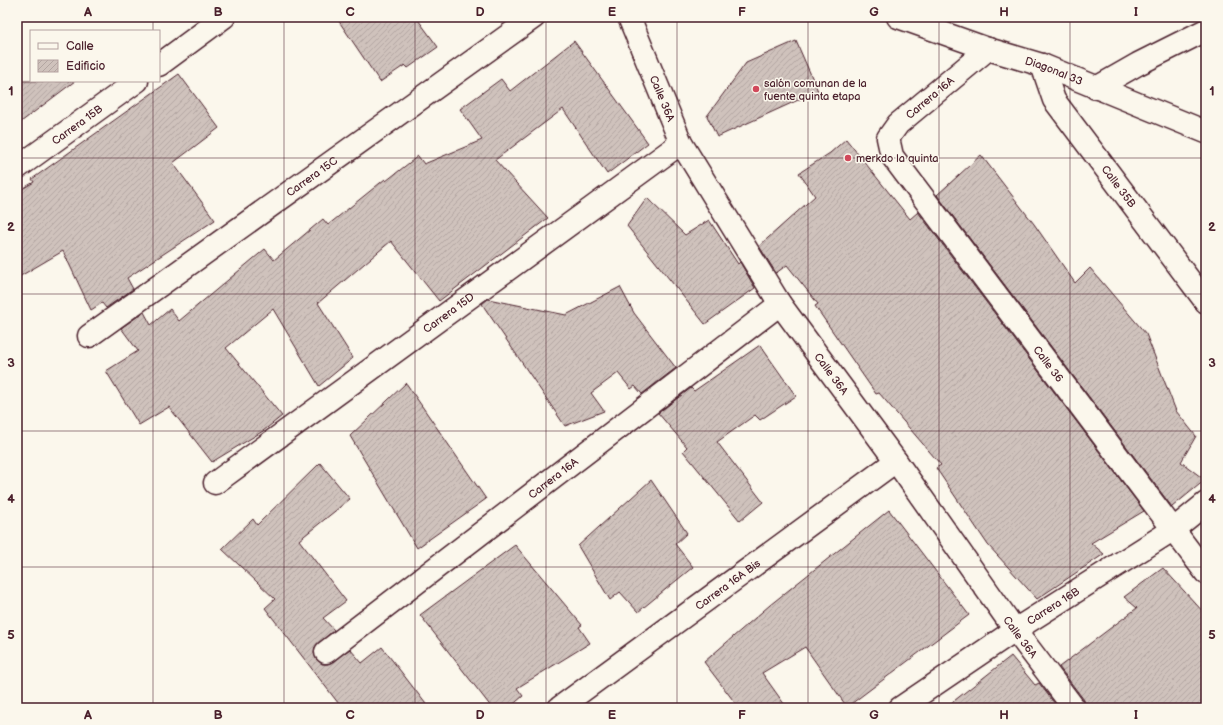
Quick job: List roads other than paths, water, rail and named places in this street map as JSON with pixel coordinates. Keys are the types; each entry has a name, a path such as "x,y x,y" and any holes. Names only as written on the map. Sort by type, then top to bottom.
{"street":[{"path":"160,64 224,17"},
{"name":"Carrera 15C","path":"89,336 534,17"},
{"name":"Calle 36A","path":"629,17 681,143 780,304 896,461 1015,630 1074,708"},
{"name":"Diagonal 33","path":"898,17 988,49 1042,65 1206,132"},
{"path":"1096,88 1138,64 1206,30"},
{"name":"Carrera 16A","path":"892,156 888,138 898,124 988,49"},
{"name":"Calle 35B","path":"1042,65 1054,100 1206,302"},
{"name":"Carrera 15B","path":"17,168 135,82"},
{"name":"Carrera 15D","path":"215,483 681,143"},
{"name":"Calle 36","path":"892,156 1206,572"},
{"name":"Carrera 16A","path":"326,652 780,304"},
{"name":"Carrera 16A Bis","path":"559,708 896,461"},
{"name":"Carrera 16B","path":"900,708 1015,630 1174,529 1206,503"}],"place":[{"name":"salón comunan de la fuente quinta etapa","path":"756,89"},
{"name":"merkdo la quinta","path":"848,158"}]}
